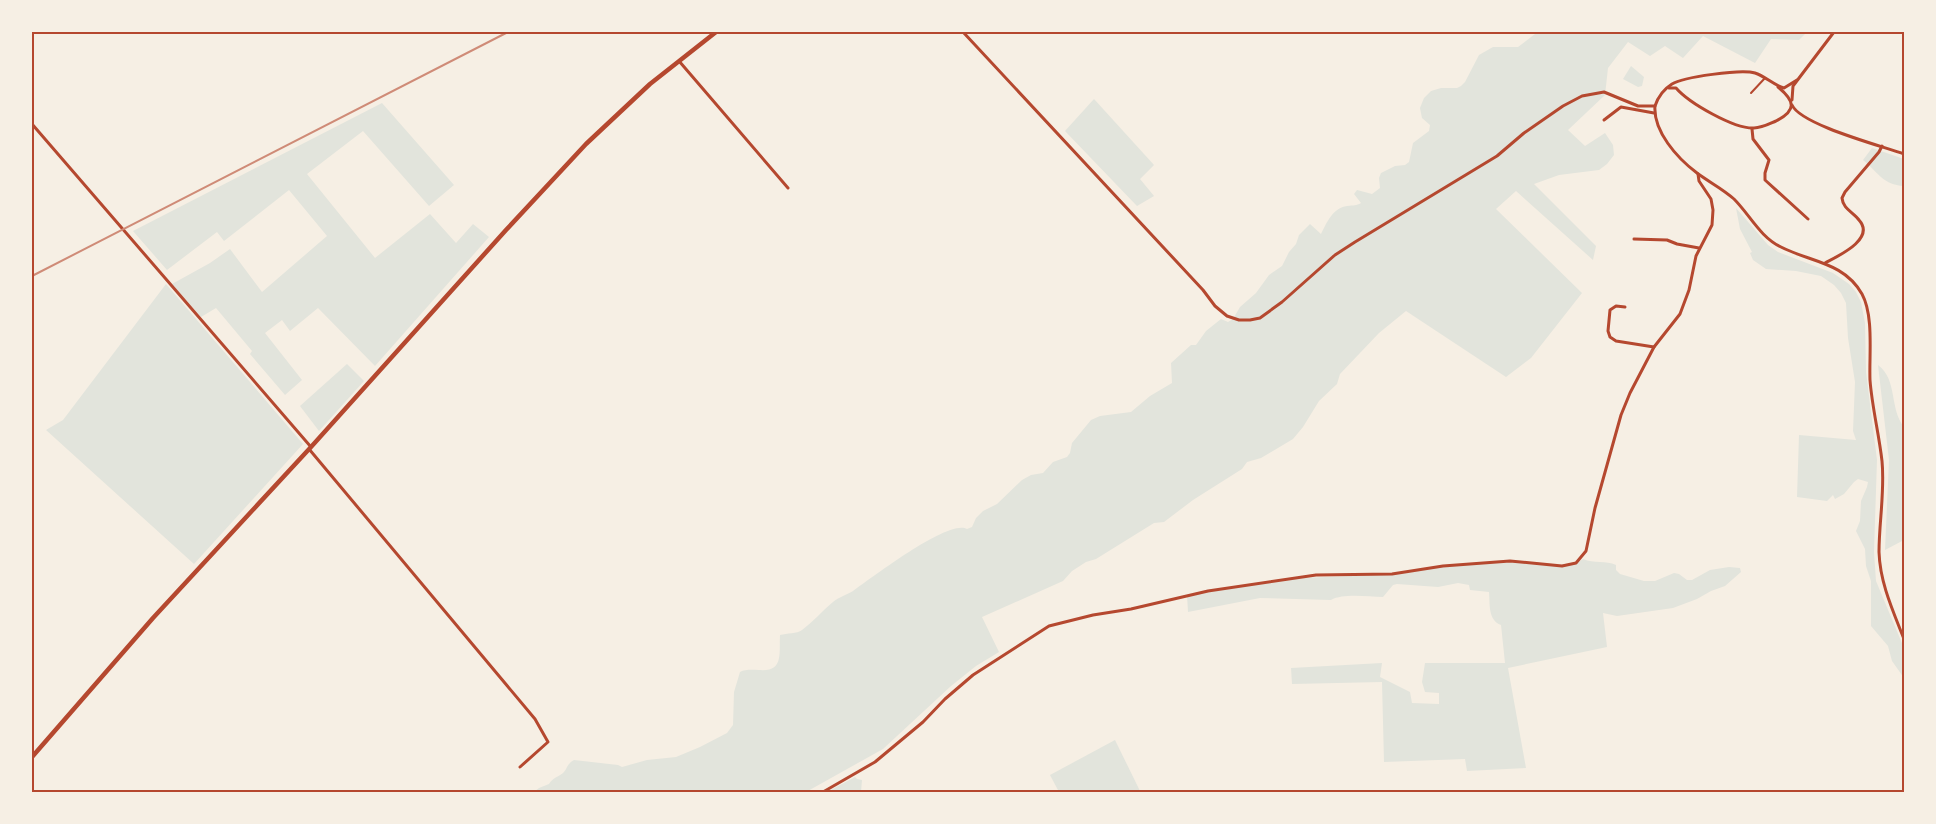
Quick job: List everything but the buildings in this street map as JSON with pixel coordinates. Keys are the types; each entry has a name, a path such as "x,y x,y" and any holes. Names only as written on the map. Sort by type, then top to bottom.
{"main road":[{"path":"32,757 153,618 586,144 650,84 716,32"}],"street":[{"path":"963,32 1115,194 1215,306 1227,316 1239,320 1250,320 1268,314 1335,255 1497,156 1524,132 1582,96 1604,92 1638,106 1655,106"},
{"path":"1667,88 1675,87 1691,103 1725,120 1752,129 1766,126 1790,110 1792,88 1834,32"},
{"path":"678,62 788,188"},
{"path":"1905,154 1832,130 1797,112 1786,94 1765,78 1754,73 1744,72 1675,82 1657,98 1655,106 1654,113 1669,144 1698,174 1736,201 1764,236 1780,247 1836,268 1862,294 1866,305 1872,397 1882,462 1880,563 1885,589 1905,639"},
{"path":"1751,93 1765,78"},
{"path":"1682,95 1681,86 1684,80"},
{"path":"1777,86 1786,87 1797,80"},
{"path":"1604,120 1621,107 1654,113"},
{"path":"1785,115 1797,112"},
{"path":"32,124 310,447 535,719 548,742 520,767"},
{"path":"1752,129 1753,139 1769,160 1765,180 1808,219"},
{"path":"1825,263 1861,239 1862,224 1844,206 1842,198 1882,146"},
{"path":"823,792 875,762 923,722 973,675 1049,626 1199,593 1316,575 1392,574 1443,566 1510,561 1562,566 1576,562 1586,551 1595,508 1621,414 1654,347 1680,314 1689,290 1699,248 1712,225 1713,210 1698,174"},
{"path":"1634,239 1667,240 1699,248"},
{"path":"1625,307 1616,306 1610,310 1610,337 1616,341 1654,347"}],"shaded area":[{"path":"1545,32 1807,32 1799,40 1771,39 1755,63 1703,36 1683,58 1665,46 1650,56 1628,42 1608,68 1605,95 1568,130 1585,146 1605,133 1613,145 1614,155 1599,170 1559,175 1534,184 1596,246 1593,260 1516,191 1496,209 1582,293 1531,358 1506,377 1406,311 1379,333 1340,374 1337,384 1319,401 1293,439 1261,458 1247,462 1242,469 1193,500 1164,522 1154,523 1096,559 1086,562 1072,571 1063,581 982,617 999,652 976,666 951,686 883,749 806,792 534,792 562,774 574,760 622,767 647,760 676,757 727,733 733,725 734,692 740,672 773,668 780,655 780,635 802,630 835,600 853,591 910,551 944,533 957,528 972,527 976,518 983,511 997,504 1022,480 1031,475 1043,473 1053,462 1067,457 1072,443 1091,420 1100,416 1131,412 1150,396 1172,383 1171,363 1191,345 1196,345 1206,331 1221,319 1228,322 1233,319 1240,307 1256,293 1269,275 1282,266 1299,235 1310,224 1321,234 1331,216 1338,210 1361,203 1354,194 1357,190 1372,194 1380,188 1381,173 1409,162 1413,143 1429,131 1430,125 1422,118 1420,108 1424,98 1431,91 1461,86 1479,55 1493,47 1518,47 1535,34"},
{"path":"1631,66 1644,77 1642,86 1638,87 1623,79"},
{"path":"1094,99 1154,165 1140,179 1154,196 1137,206 1065,131"},
{"path":"382,103 454,185 429,206 363,131 307,174 375,258 430,214 456,243 473,224 489,237 375,366 318,308 290,331 282,320 265,333 302,380 285,395 250,354 252,351 216,308 201,317 172,284 230,249 262,292 327,236 289,190 224,241 217,232 167,270 133,231"},
{"path":"1872,148 1904,159 1904,186 1891,183 1881,177 1863,160"},
{"path":"1736,208 1768,245 1778,252 1833,273 1849,284 1861,302 1865,323 1866,372 1877,460 1874,552 1876,581 1904,648 1904,678 1892,661 1888,646 1871,626 1871,581 1866,566 1865,549 1856,531 1860,521 1861,501 1868,482 1858,479 1844,494 1835,499 1833,495 1827,501 1797,497 1799,435 1856,440 1853,431 1855,382 1848,338 1846,303 1834,285 1821,276 1796,271 1766,269 1753,260 1750,253 1752,252 1740,229"},
{"path":"166,284 303,444 194,564 46,430 63,420"},
{"path":"347,364 364,381 319,431 300,406"},
{"path":"1878,365 1888,378 1896,411 1904,427 1904,540 1885,550 1889,460"},
{"path":"1583,559 1616,565 1616,570 1620,574 1644,581 1655,581 1674,573 1687,580 1692,580 1710,570 1729,567 1740,568 1741,572 1725,586 1673,608 1617,616 1603,613 1607,647 1508,668 1526,768 1467,771 1465,759 1384,762 1382,682 1292,684 1291,668 1382,663 1380,677 1410,692 1412,703 1439,704 1439,693 1425,692 1422,682 1425,663 1505,663 1501,625 1492,616 1489,592 1470,590 1469,585 1458,583 1438,587 1397,584 1393,585 1383,597 1349,596 1331,600 1260,598 1188,612 1187,595 1302,578 1397,574 1431,567 1497,562 1557,565 1577,563"},
{"path":"1115,740 1140,791 1059,792 1050,775"},
{"path":"855,777 862,780 861,792 827,792"}],"railway":[{"path":"32,276 508,32"}]}
